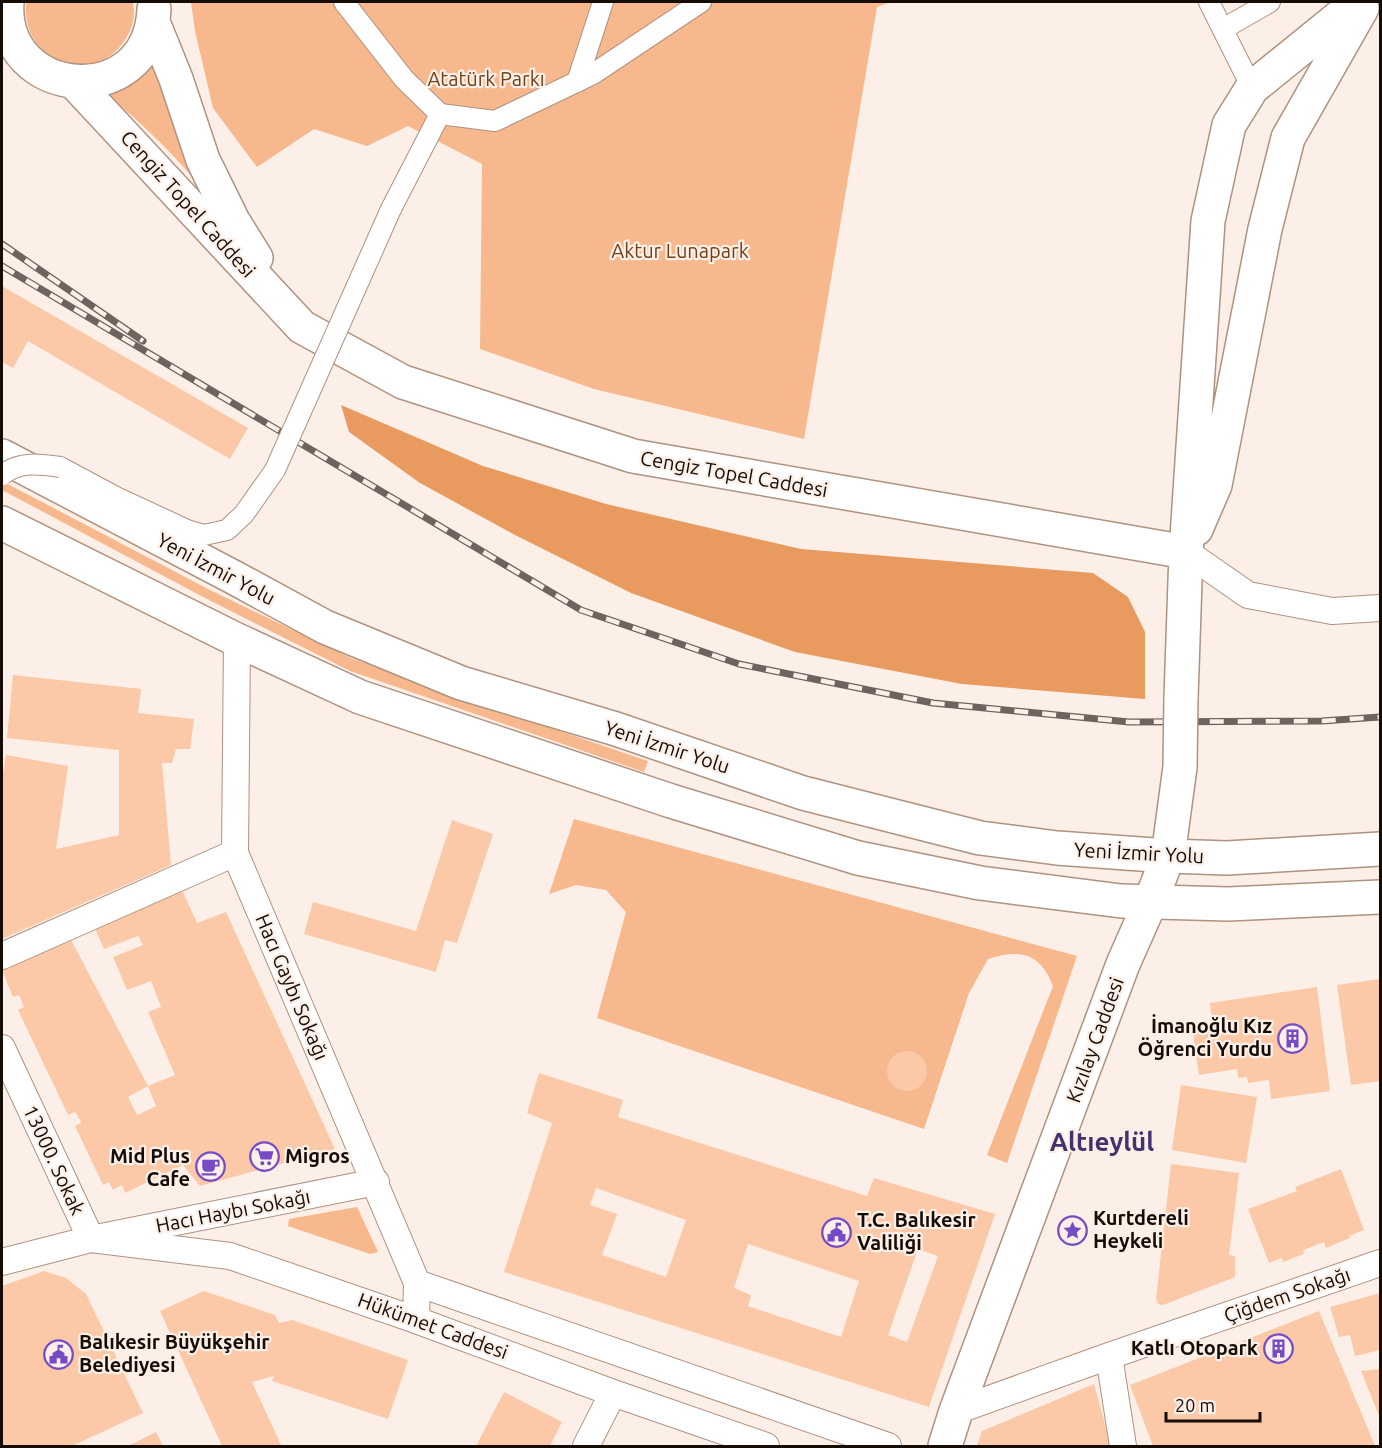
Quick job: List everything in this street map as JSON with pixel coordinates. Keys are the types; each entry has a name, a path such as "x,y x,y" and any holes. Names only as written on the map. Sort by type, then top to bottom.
{"main road":[{"name":"Cengiz Topel Caddesi","path":"7,2 6,12 11,33 20,52 36,67 60,80 74,82 96,81 116,73 134,60 146,43 154,12"},
{"name":"Kızılay Caddesi","path":"945,1446 956,1411 1123,964 1168,856 1180,767 1186,552 1208,221 1229,125 1252,88 1358,2"},
{"path":"1186,552 1215,485 1265,229 1288,138 1366,2"},
{"name":"Cengiz Topel Caddesi","path":"154,12 203,160 233,221 302,327"},
{"path":"2,57 36,67"},
{"name":"Cengiz Topel Caddesi","path":"74,82 302,327 403,382 633,456 1186,552"},
{"name":"Yeni İzmir Yolu","path":"2,456 325,627 461,683 616,729 803,793 980,838 1057,848 1227,858 1380,849"},
{"path":"2,523 237,640 360,697 671,801 858,858 980,883 1150,903 1228,904 1380,897"}],"street":[{"path":"576,82 603,2"},
{"path":"349,4 404,79 440,114 495,121 593,74 701,2"},
{"path":"1209,2 1252,88"},
{"path":"1223,29 1270,2"},
{"path":"2,475 31,463 60,467 116,497 187,530 204,535 227,530 244,514 275,470 392,209 440,114"},
{"path":"1186,552 1248,595 1332,611 1380,608"},
{"name":"Hacı Gaybı Sokağı","path":"237,640 235,853 417,1283 416,1320"},
{"path":"2,956 235,853"},
{"name":"13000. Sokak","path":"2,1048 91,1239"},
{"name":"Hacı Haybı Sokağı","path":"2,1262 91,1239 376,1182"},
{"name":"Hükümet Caddesi","path":"91,1239 230,1256 416,1320 613,1393 766,1446"},
{"name":"Çiğdem Sokağı","path":"956,1411 1380,1263"},
{"path":"417,1283 888,1446"},
{"path":"1109,1356 1123,1446"},
{"path":"586,1446 613,1393"}],"green space":[{"path":"26,2 133,2 133,21 129,33 116,51 100,61 82,65 64,63 48,55 35,42 28,24"},
{"name":"Aktur Lunapark","path":"191,2 890,2 877,7 804,439 594,389 480,349 482,164 408,126 367,146 314,129 257,167 213,108 195,31"},
{"path":"151,58 195,180 153,136 107,95 131,79"},
{"path":"2,481 210,590 351,658 648,761 644,772 350,671 207,599 2,490"},
{"path":"574,819 1077,956 1007,1163 987,1155 1053,986 1042,966 1035,960 1019,954 988,959 969,993 924,1129 597,1018 626,912 606,890 576,885 549,894"},
{"path":"357,1207 378,1252 370,1254 288,1226 289,1219"}],"shaded area":[{"path":"341,405 483,466 606,504 801,549 1093,573 1128,597 1145,632 1145,699 962,684 795,652 631,593 515,535 420,483 349,432"}],"building":[{"path":"2,286 248,428 230,459 28,341 13,368 2,362"},
{"path":"13,675 141,689 138,713 194,719 190,749 176,749 172,763 162,763 171,865 2,939 2,779 6,755 68,766 56,849 119,835 119,750 7,738"},
{"path":"452,820 493,834 457,943 445,940 436,972 304,934 313,902 416,931"},
{"path":"181,888 197,923 226,912 335,1149 200,1186 183,1165 125,1193 122,1185 113,1190 109,1182 103,1185 75,1126 81,1123 80,1120 75,1112 68,1115 18,1010 24,1007 19,995 13,997 2,970 10,967 7,959 70,938 148,1086 175,1075 148,1012 161,1007 151,981 127,990 113,957 143,945 138,936 104,949 95,929","holes":["148,1086 156,1106 137,1115 128,1097"]},
{"path":"1380,979 1380,1081 1351,1085 1337,985"},
{"path":"1317,987 1330,1091 1271,1099 1269,1080 1248,1083 1247,1077 1238,1078 1237,1069 1199,1075 1192,1026 1212,1023 1210,1003"},
{"path":"907,1051 915,1052 921,1057 926,1063 926,1079 921,1085 915,1090 907,1091 899,1090 893,1085 888,1079 887,1071 888,1063 893,1057 899,1052"},
{"name":"T.C. Balıkesir Valiliği","path":"539,1073 623,1100 618,1117 867,1196 874,1178 995,1214 929,1407 504,1272 552,1123 527,1113","holes":["596,1188 686,1220 666,1277 602,1255 617,1214 590,1205","748,1244 859,1281 841,1337 748,1306 751,1295 734,1288","918,1249 938,1256 907,1342 888,1335"]},
{"path":"1181,1085 1257,1097 1246,1163 1172,1150"},
{"path":"1171,1164 1239,1173 1229,1255 1235,1256 1235,1277 1163,1305 1158,1304 1156,1299"},
{"path":"1341,1169 1364,1230 1326,1248 1324,1242 1303,1250 1304,1254 1283,1262 1282,1258 1269,1263 1248,1209 1297,1191 1295,1187"},
{"name":"Balıkesir Büyükşehir Belediyesi","path":"44,1271 66,1278 86,1294 143,1413 72,1446 2,1446 2,1286"},
{"path":"204,1291 275,1315 279,1323 292,1320 408,1360 388,1419 272,1381 274,1376 252,1382 281,1445 222,1446 160,1311"},
{"path":"1380,1293 1380,1350 1355,1356 1350,1335 1339,1337 1330,1307"},
{"name":"Katlı Otopark","path":"1319,1311 1375,1446 1153,1446 1130,1385"},
{"path":"1380,1369 1380,1418 1361,1371"},
{"path":"1094,1384 1111,1446 977,1446 982,1431"},
{"path":"504,1392 562,1422 550,1446 476,1446"},
{"path":"156,1432 163,1446 128,1446"}],"railway":[{"path":"2,244 143,341"},
{"path":"2,266 581,610 739,664 933,703 1129,722 1322,721 1380,717"}],"place":[{"name":"İmanoğlu Kız Öğrenci Yurdu","path":"1293,1038"},
{"name":"Migros","path":"264,1156"},
{"name":"Mid Plus Cafe","path":"211,1167"},
{"name":"Kurtdereli Heykeli","path":"1072,1230"},
{"name":"T.C. Balıkesir Valiliği","path":"836,1232"},
{"name":"Katlı Otopark","path":"1279,1348"},
{"name":"Balıkesir Büyükşehir Belediyesi","path":"58,1354"}],"district":[{"name":"Altıeylül","path":"1102,1142"}],"park label":[{"name":"Atatürk Parkı","path":"486,79"}]}
